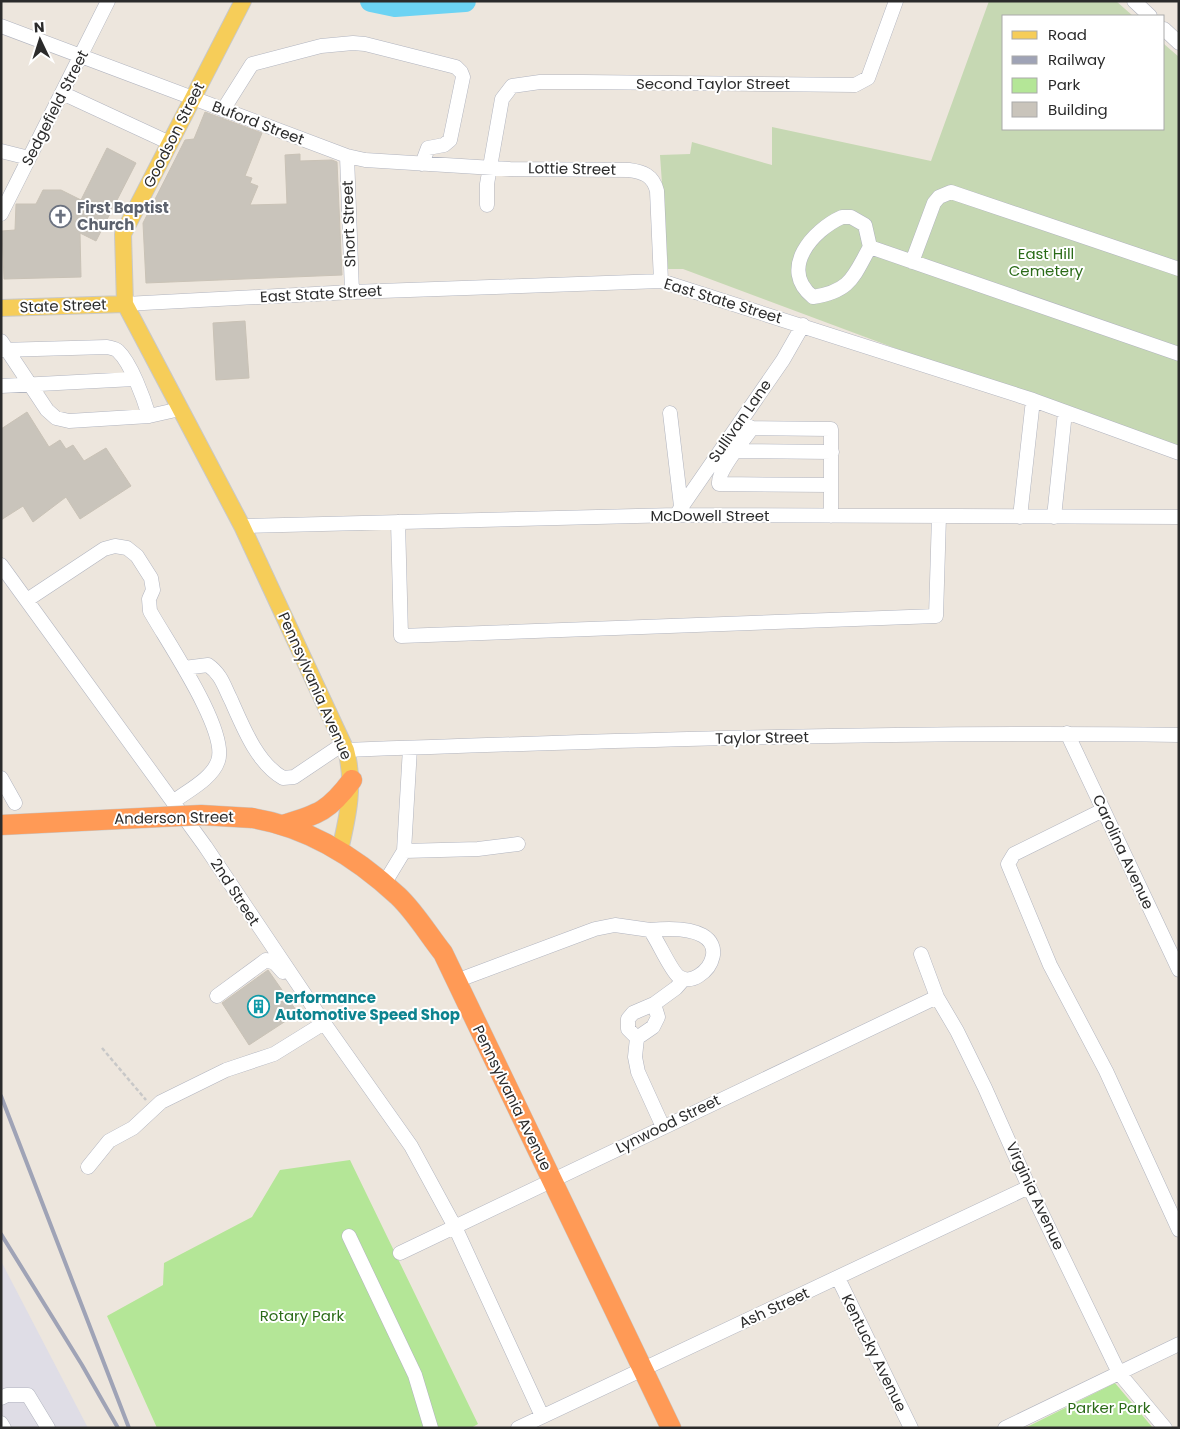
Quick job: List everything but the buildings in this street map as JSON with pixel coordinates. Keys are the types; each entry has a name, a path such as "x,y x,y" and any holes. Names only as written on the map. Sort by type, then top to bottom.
{"highway":[{"path":"283,825 313,816 331,806 352,780"},
{"name":"Anderson Street","path":"1,825 193,815 252,818 283,825 340,850"},
{"name":"Pennsylvania Avenue","path":"340,850 399,896 443,953 671,1428"}],"main road":[{"name":"Goodson Street","path":"125,304 123,234 243,1"},
{"name":"State Street","path":"1,308 125,304"},
{"name":"Pennsylvania Avenue","path":"125,304 242,526 345,747 352,780 350,802 340,850"}],"street":[{"name":"Sedgefield Street","path":"1,214 108,1"},
{"name":"Second Taylor Street","path":"489,167 502,99 506,92 518,84 548,82 855,85 862,83 871,71 896,1"},
{"name":"Buford Street","path":"1,26 347,156"},
{"path":"1165,30 1179,43"},
{"path":"224,110 252,64 321,46 365,44 456,67 463,77 450,140 444,145 428,148 422,164"},
{"path":"62,93 170,143"},
{"path":"1,151 29,158"},
{"name":"Lottie Street","path":"347,156 382,162 489,167 628,170 645,173 652,179 657,191 662,281"},
{"name":"Short Street","path":"347,156 352,292"},
{"path":"487,205 489,167"},
{"path":"912,262 934,203 939,197 951,192 1179,269"},
{"path":"842,217 859,220 864,225 870,247 851,282 841,288 813,297 806,291 799,272 803,251 818,232 832,221 842,217"},
{"path":"870,247 1179,354"},
{"name":"East State Street","path":"125,304 352,292 662,281 1033,400 1179,453"},
{"name":"Sullivan Lane","path":"679,511 746,425 803,325"},
{"path":"3,347 116,348 122,355 134,379 149,416"},
{"path":"3,347 47,410 56,418 69,421 149,416 180,409"},
{"path":"1,386 31,386 134,379"},
{"path":"1020,517 1033,400"},
{"path":"1054,517 1065,412"},
{"path":"670,413 679,511"},
{"path":"831,485 721,486 719,477 735,451 746,425 829,428 832,432 831,516"},
{"path":"735,451 832,452"},
{"name":"McDowell Street","path":"242,526 679,511 831,516 1179,517"},
{"path":"398,522 400,636 936,616 939,516"},
{"path":"26,600 104,549 115,546 127,548 136,556 150,578 153,590 149,599 150,611 184,668 210,720 219,745 219,760 211,773 173,802"},
{"name":"2nd Street","path":"1,565 173,802 266,939 318,1027 411,1146 455,1227 542,1416"},
{"path":"184,668 208,665 218,672 236,712 264,762 283,778 294,777 345,747"},
{"name":"Taylor Street","path":"345,747 410,748 679,739 1067,734 1179,735"},
{"name":"Carolina Avenue","path":"1067,734 1179,970"},
{"path":"384,884 404,851 410,748"},
{"path":"1,778 15,803"},
{"path":"1102,810 1014,854 1008,864 1050,965 1106,1071 1179,1230"},
{"path":"404,851 478,849 518,844"},
{"path":"456,981 595,929 615,925 650,930 692,929 706,937 713,947 714,959 708,968 694,978 683,980 676,988 654,1004 633,1013 628,1019 628,1029 637,1038"},
{"path":"650,930 676,975 683,980"},
{"path":"266,939 266,960"},
{"name":"Virginia Avenue","path":"921,954 937,996 957,1031 985,1088 1029,1187 1119,1373 1165,1428"},
{"path":"217,996 266,960"},
{"path":"88,1167 109,1141 133,1128 161,1102 226,1070 274,1054 318,1027 286,975 275,963 266,960"},
{"name":"Lynwood Street","path":"400,1253 937,996"},
{"path":"654,1004 658,1017 653,1027 637,1038 635,1057 638,1072 663,1127"},
{"name":"Ash Street","path":"518,1428 1029,1187"},
{"path":"349,1236 415,1375 431,1428"},
{"name":"Kentucky Avenue","path":"838,1278 911,1428"},
{"path":"1005,1428 1179,1344"},
{"path":"1,1398 7,1395 28,1395 48,1428"},
{"path":"1,1423 4,1428"}],"path":[{"path":"102,1048 148,1102 150,1111"}],"shaded area":[{"path":"1,1261 88,1428 1,1428"}],"green space":[{"name":"East Hill Cemetery","path":"989,1 1116,1 1132,15 1002,15 1002,130 1165,130 1165,45 1179,57 1179,454 683,269 668,269 660,155 690,154 692,142 772,165 772,127 931,161"},
{"name":"Rotary Park","path":"350,1160 478,1424 471,1428 157,1428 107,1316 163,1285 164,1263 252,1217 280,1170"},
{"name":"Parker Park","path":"1115,1383 1153,1428 1025,1428"}],"waterway":[{"path":"371,1 395,6 465,1"}],"railway":[{"path":"1,1096 129,1428"},
{"path":"1,1234 82,1365 118,1428"}],"place":[{"name":"First Baptist Church","path":"61,217"},
{"name":"Performance Automotive Speed Shop","path":"259,1007"}]}
